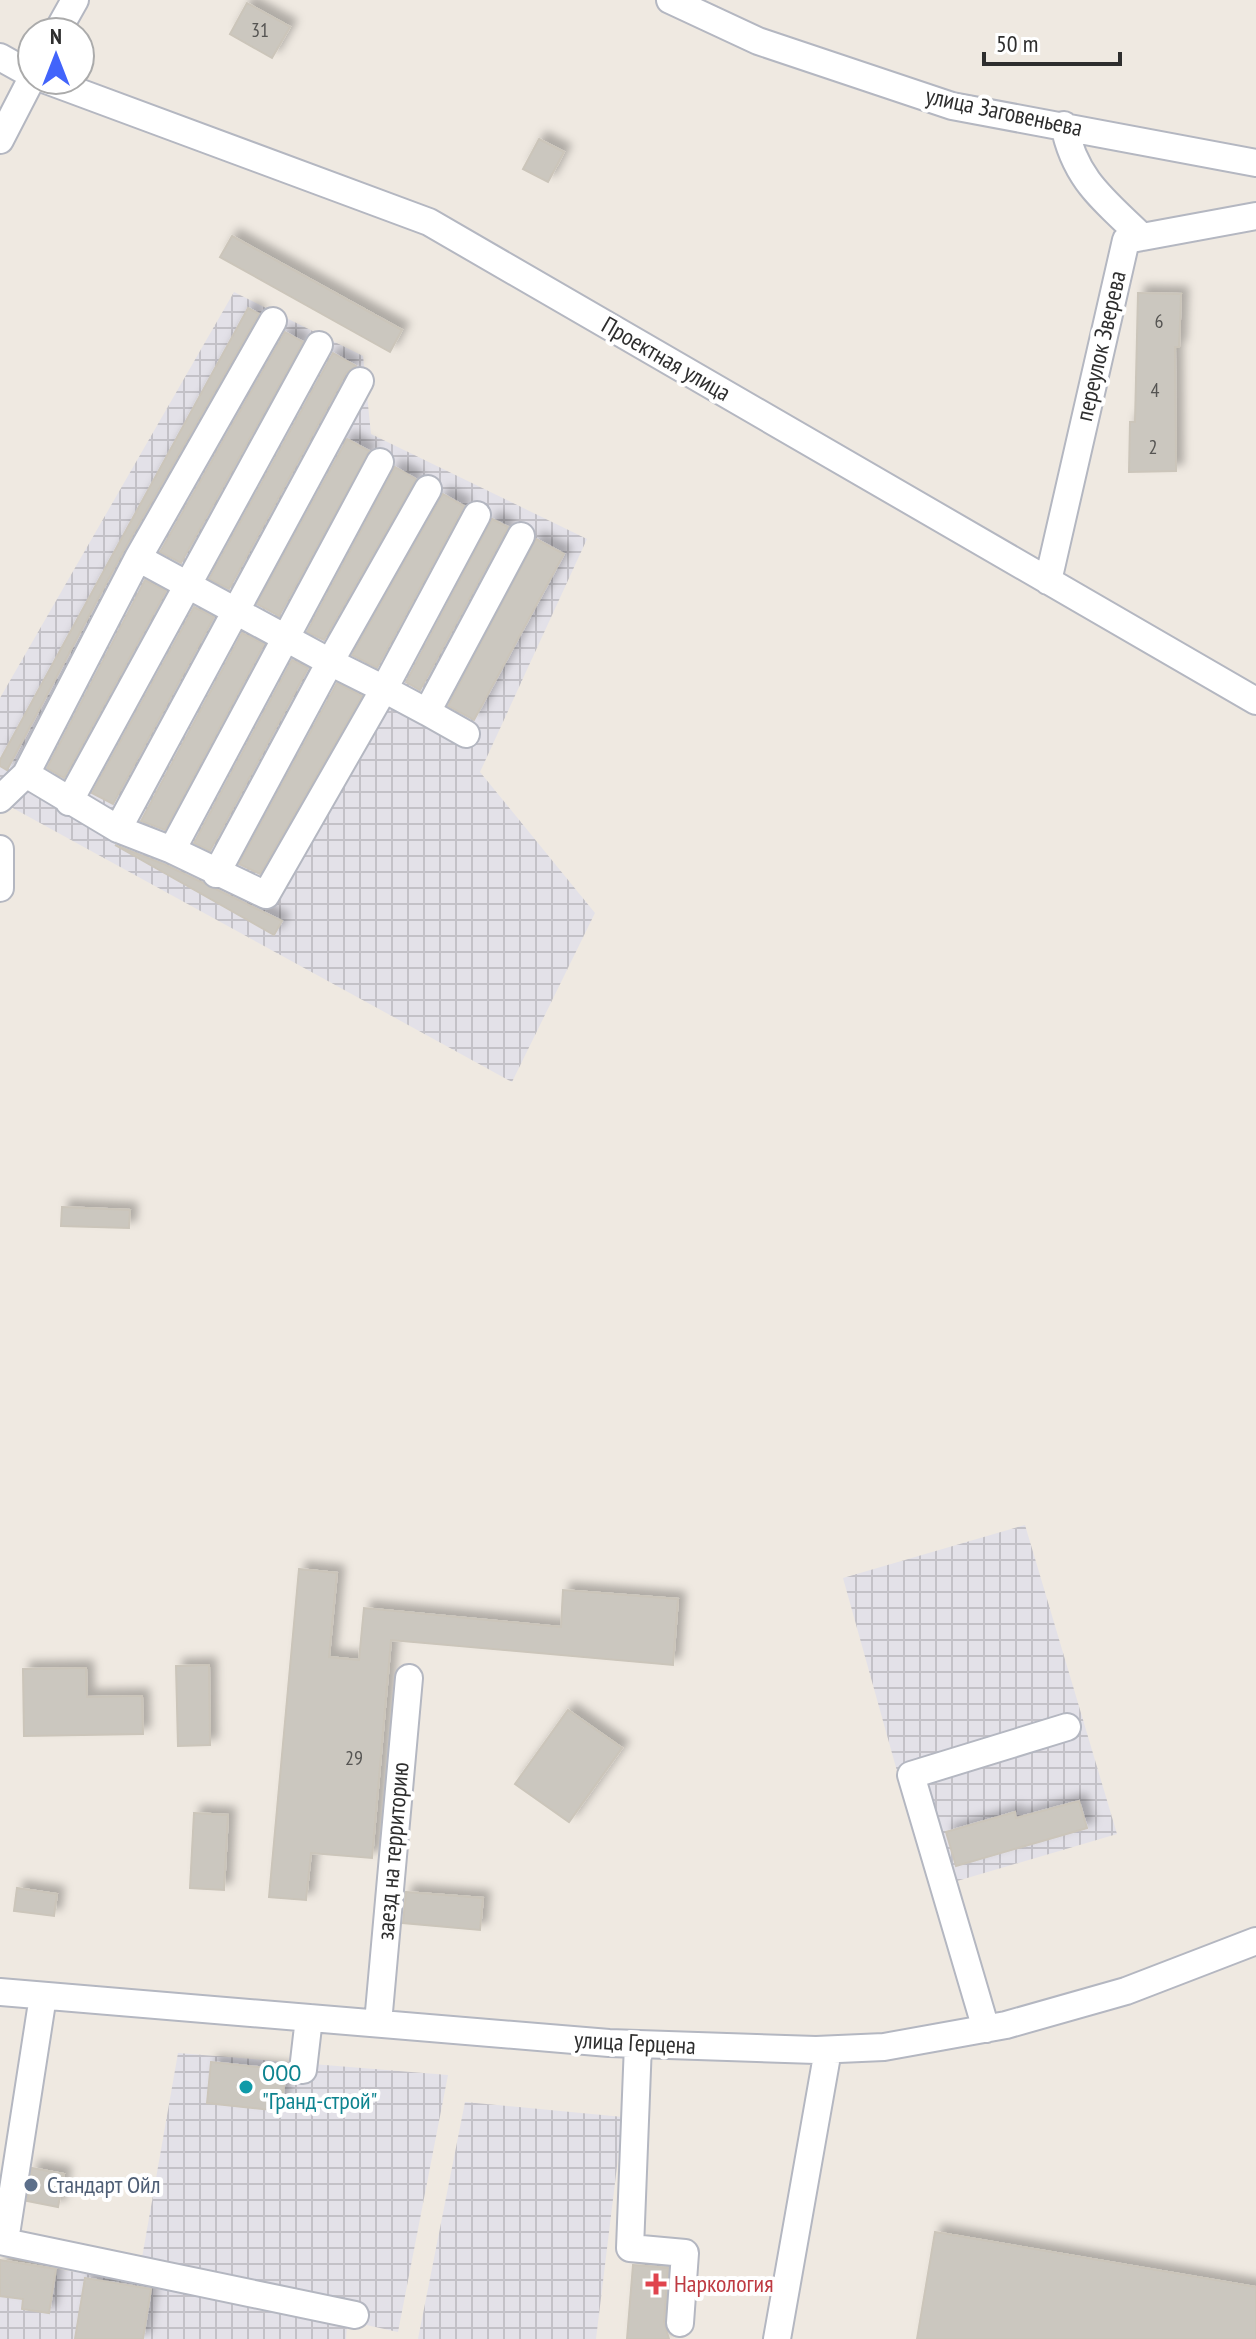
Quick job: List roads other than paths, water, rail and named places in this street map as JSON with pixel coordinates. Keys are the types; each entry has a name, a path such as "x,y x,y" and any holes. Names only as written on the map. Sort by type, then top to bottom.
{"street":[{"name":"улица Заговеньева","path":"670,0 758,41 952,106 1256,163"},
{"path":"0,140 22,96"},
{"name":"Проектная улица","path":"89,96 429,222 1256,701"},
{"path":"1064,125 1070,155 1088,185 1142,237 1256,216"},
{"name":"переулок Зверева","path":"1048,581 1126,240 1142,237"},
{"path":"0,799 26,774 138,558 273,321"},
{"path":"69,802 319,345"},
{"path":"118,829 360,381"},
{"path":"172,850 380,462"},
{"path":"216,874 428,489"},
{"path":"26,774 118,829 172,850 216,874 266,895 384,689 477,515"},
{"path":"427,712 521,536"},
{"path":"138,558 466,734"},
{"path":"0,849 0,888"},
{"name":"заезд на территорию","path":"378,2023 409,1678"},
{"path":"986,2029 911,1775 1067,1727"},
{"name":"улица Герцена","path":"0,1992 638,2044 828,2050 884,2047 986,2029 1126,1991 1250,1949"},
{"path":"43,1996 2,2241 355,2315"},
{"path":"303,2070 309,2018"},
{"path":"638,2044 630,2248 685,2253 680,2323"},
{"path":"777,2339 828,2050"}],"place":[{"name":"ООО \"Гранд-строй\"","path":"246,2087"},
{"name":"Стандарт Ойл","path":"31,2185"},
{"name":"Наркология","path":"656,2284"}]}
